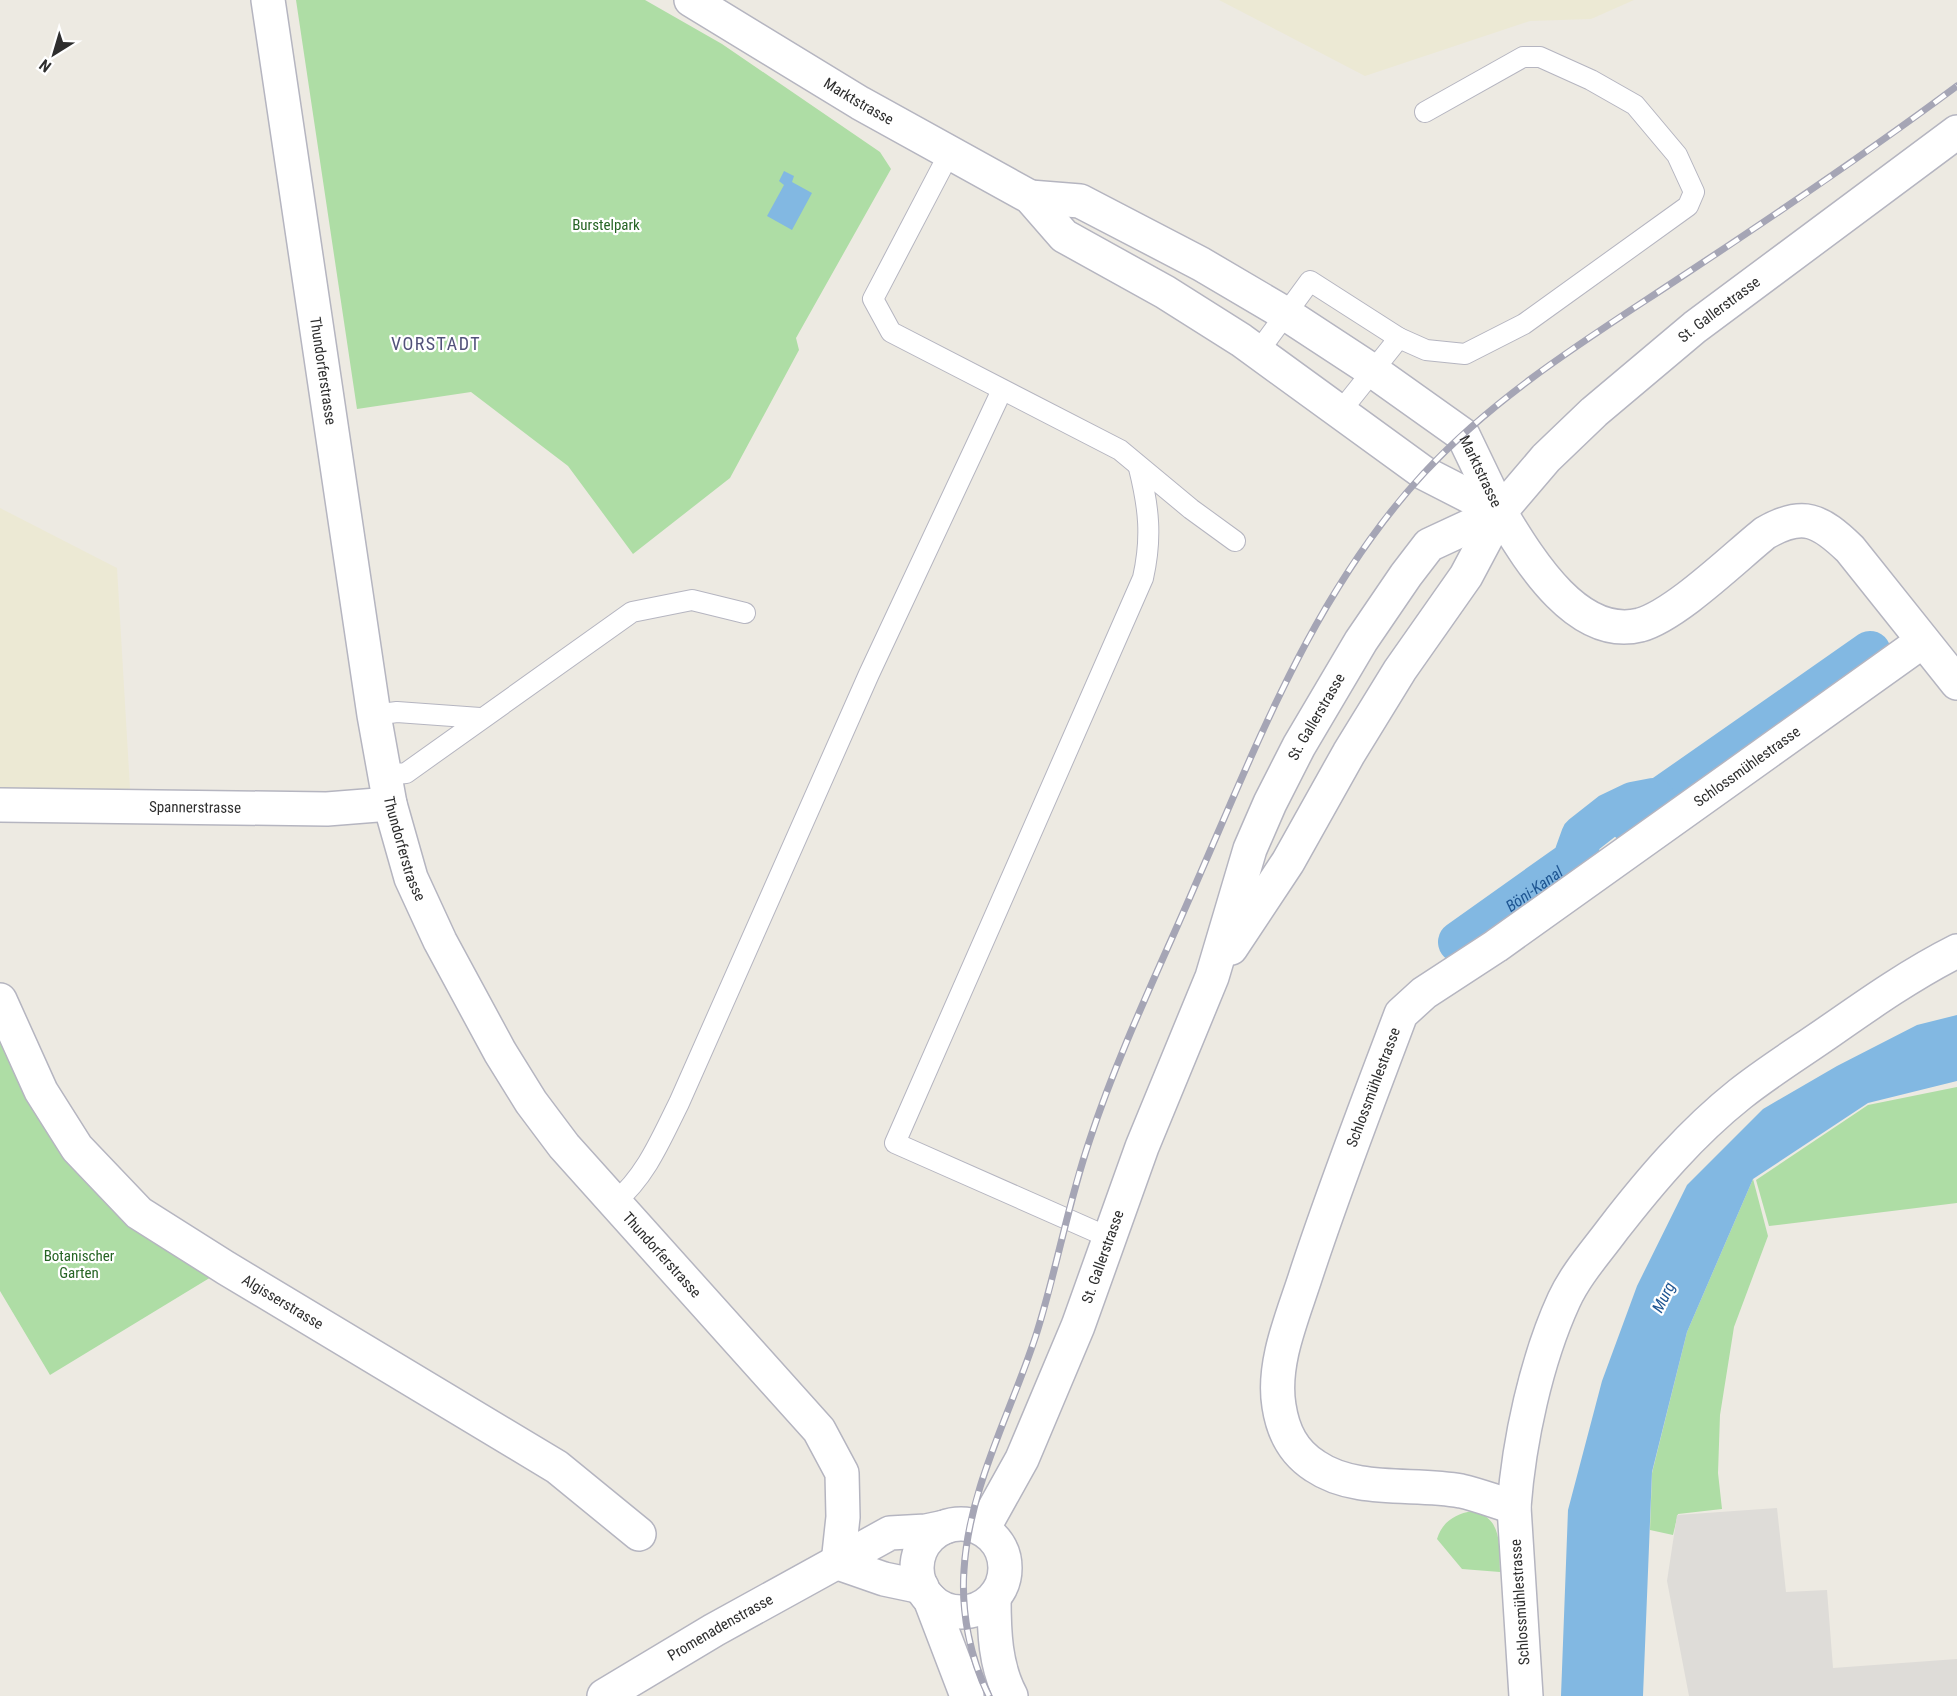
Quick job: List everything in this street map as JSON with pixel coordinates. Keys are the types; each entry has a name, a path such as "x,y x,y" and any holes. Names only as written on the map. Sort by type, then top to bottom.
{"street":[{"name":"Thundorferstrasse","path":"268,0 374,714 388,790 411,878 440,941 500,1052 531,1102 564,1146 819,1430 842,1473 843,1517 838,1563"},
{"name":"Marktstrasse","path":"691,0 860,103 1030,197 1064,236 1165,292 1258,352 1424,473 1500,512"},
{"name":"St. Gallerstrasse","path":"1212,977 1288,862 1348,753 1400,670 1466,576 1500,512 1546,458 1644,368 1763,274 1957,132"},
{"name":"Marktstrasse","path":"1030,197 1080,201 1200,264 1286,314 1373,371 1463,435 1500,512"},
{"name":"St. Gallerstrasse","path":"983,1529 1022,1459 1078,1326 1142,1147 1212,977 1250,849 1270,803 1299,746 1361,641 1429,545 1500,512"},
{"path":"1500,512 1531,562 1562,597 1589,618 1605,624 1625,627 1640,625 1665,613 1765,533 1781,524 1796,519 1814,521 1834,533 1850,549 1957,683"},
{"name":"Schlossmühlestrasse","path":"1514,1507 1461,1491 1338,1477 1316,1467 1299,1453 1286,1436 1278,1405 1279,1369 1328,1207 1401,1014 1424,993 1571,892 1923,641"},
{"name":"Spannerstrasse","path":"0,805 327,809 388,790"},
{"name":"Schlossmühlestrasse","path":"1526,1696 1514,1507 1527,1421 1556,1321 1577,1276 1630,1207 1686,1142 1742,1092 1865,1006 1957,951"},
{"name":"Algisserstrasse","path":"0,1000 40,1090 77,1148 139,1213 226,1268 557,1467 639,1534"},
{"path":"838,1563 926,1593 947,1610 966,1612 980,1608 994,1598 1001,1587 1005,1563 998,1544 983,1529 970,1525 945,1527 925,1543 918,1557 918,1572 926,1593 967,1696"},
{"name":"Promenadenstrasse","path":"604,1696 714,1630 890,1533 926,1531 945,1527"},
{"path":"994,1598 995,1646 1005,1686 1011,1696"}],"lane":[{"path":"1258,352 1310,281 1399,338 1426,350 1466,354 1524,324 1688,206 1694,192 1677,155 1635,105 1591,80 1540,57 1523,57 1425,112"},
{"path":"950,152 873,299 891,332 1120,450 1139,468 1235,540"},
{"path":"1341,412 1399,338"},
{"path":"615,1202 630,1190 645,1170 679,1103 869,674 1002,390"},
{"path":"1110,1238 896,1143 1143,578 1150,549 1147,499 1139,468"},
{"path":"388,790 406,773 480,718 632,612 692,600 745,613"},
{"path":"374,714 397,712 480,718"}],"shaded area":[{"path":"1219,0 1634,0 1591,19 1530,21 1365,76"},
{"path":"0,508 117,568 131,805 0,805"},
{"path":"1777,1508 1786,1592 1827,1590 1833,1668 1957,1659 1957,1696 1689,1696 1667,1581 1677,1515"}],"green space":[{"name":"Burstelpark","path":"296,0 645,0 722,44 880,152 891,169 796,338 799,350 730,478 633,554 568,466 471,392 357,409"},
{"name":"Botanischer Garten","path":"0,1000 77,1148 226,1268 50,1375 0,1291"},
{"path":"1957,1087 1957,1203 1769,1226 1756,1180 1868,1105"},
{"path":"1753,1179 1768,1236 1734,1327 1720,1415 1718,1473 1722,1509 1678,1514 1673,1535 1650,1530 1652,1473 1687,1332"},
{"path":"1472,1511 1482,1514 1494,1526 1499,1543 1500,1572 1462,1569 1437,1539 1446,1523 1460,1514"}],"water":[{"path":"784,171 794,176 792,182 812,193 792,230 767,216 784,185 779,181"},
{"name":"Murg","path":"1957,1015 1957,1081 1868,1103 1753,1179 1687,1332 1652,1472 1643,1696 1561,1696 1568,1510 1602,1381 1637,1286 1687,1185 1763,1109 1837,1066 1917,1025"}],"waterway":[{"path":"1631,823 1661,798 1870,652"},
{"name":"Böni-Kanal","path":"1459,942 1573,861 1582,836 1610,814 1633,803 1654,799"}],"railway":[{"path":"989,1696 972,1651 964,1602 964,1570 974,1508 993,1449 1037,1332 1082,1163 1101,1106 1140,1009 1268,719 1321,616 1352,566 1386,518 1424,473 1452,444 1513,392 1578,345 1819,185 1957,86"}],"district":[{"name":"VORSTADT","path":"436,344"}]}
